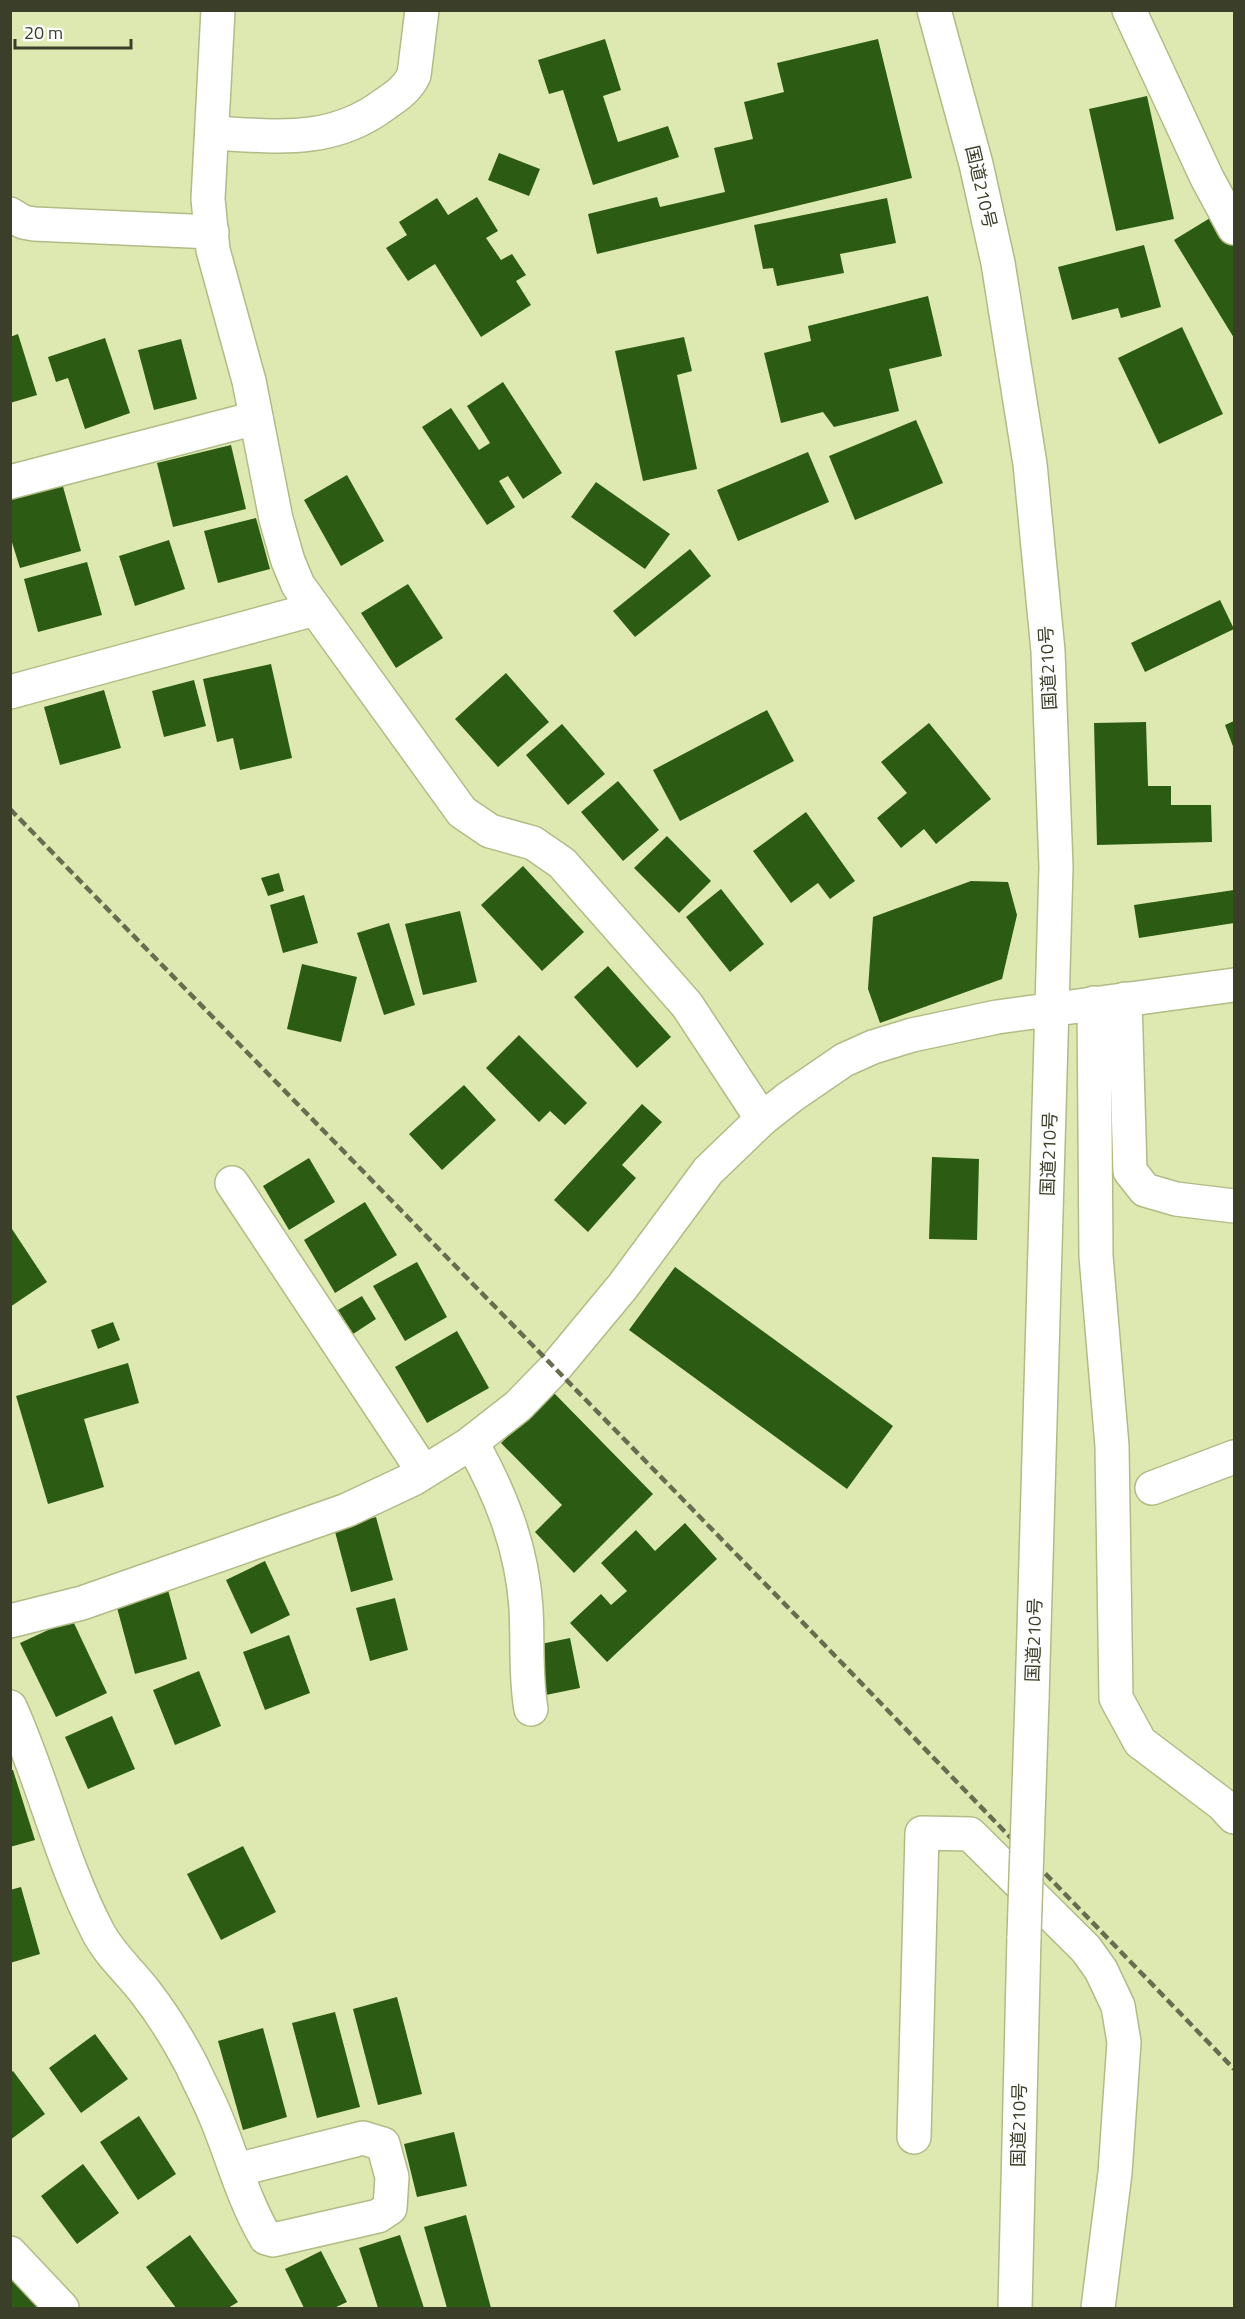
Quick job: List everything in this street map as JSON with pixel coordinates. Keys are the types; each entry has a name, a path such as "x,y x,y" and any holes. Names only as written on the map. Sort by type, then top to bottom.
{"main road":[{"path":"218,10 208,199 213,250 249,381 276,519 288,561 298,585 462,812 490,831 533,843 562,863 687,1005 762,1119"},
{"path":"212,133 300,136 318,134 357,122 377,111 409,84 414,75 422,10"},
{"name":"国道210号","path":"934,10 976,164 995,252 1030,464 1041,560 1052,734 1056,867 1053,1009 1024,1936 1016,2308"},
{"path":"1129,10 1207,178 1234,228"},
{"path":"10,214 23,222 34,224 212,232"},
{"path":"10,482 256,418"},
{"path":"10,692 315,609"},
{"path":"10,1621 82,1603 319,1521 383,1495 472,1443 518,1406 555,1368 623,1286 708,1171 762,1119 844,1060 873,1047 912,1035 997,1017 1234,985"},
{"path":"1110,1001 1130,1172 1145,1190 1176,1199 1234,1206"},
{"path":"1110,1001 1096,1256 1112,1446 1116,1698 1140,1742 1222,1804 1234,1817"},
{"path":"232,1183 423,1471"},
{"path":"472,1443 500,1496 520,1563 526,1610 527,1686 531,1709"},
{"path":"1152,1488 1234,1457"},
{"path":"10,1707 44,1792 76,1883 99,1934 115,1959 147,1993 191,2065 216,2119 236,2170 258,2224 266,2238 273,2240 378,2216 390,2208 392,2177 383,2144 363,2138 236,2170"},
{"path":"914,2137 922,1833 970,1834 1086,1948 1101,1970 1118,2006 1123,2032 1123,2054 1115,2173 1098,2308"},
{"path":"10,2253 62,2308"}],"building":[{"path":"605,39 621,90 603,96 618,142 668,126 679,157 593,185 563,90 549,94 538,60"},
{"path":"878,39 912,178 597,254 588,214 657,197 660,207 725,192 714,148 753,139 744,102 784,92 777,63"},
{"path":"1147,96 1174,219 1116,231 1089,109"},
{"path":"499,153 540,169 529,196 488,180"},
{"path":"477,197 498,231 486,238 501,260 512,254 526,275 516,281 531,305 481,337 435,264 408,281 386,248 407,235 399,222 437,198 448,215"},
{"path":"887,198 896,243 840,254 844,273 777,286 773,268 763,269 754,225"},
{"path":"1215,215 1234,247 1234,338 1174,240"},
{"path":"1144,245 1161,307 1121,318 1118,308 1072,320 1058,267"},
{"path":"928,296 942,356 889,369 899,411 834,427 823,412 781,423 764,353 811,341 808,326"},
{"path":"1182,327 1223,414 1159,444 1118,358"},
{"path":"18,334 37,395 10,403 10,337"},
{"path":"684,337 692,371 677,375 697,469 643,481 615,351"},
{"path":"105,338 130,413 85,429 68,378 56,382 48,357"},
{"path":"181,339 197,399 154,410 138,350"},
{"path":"503,382 562,473 523,499 508,476 499,481 515,507 487,525 422,427 451,408 479,450 490,443 467,406"},
{"path":"916,420 943,483 855,520 829,456"},
{"path":"231,445 246,509 173,527 157,463"},
{"path":"808,452 829,502 738,541 717,490"},
{"path":"347,475 384,541 341,566 304,500"},
{"path":"596,482 670,534 645,569 571,517"},
{"path":"62,483 81,551 20,568 10,536 10,497"},
{"path":"256,518 270,569 218,583 204,531"},
{"path":"169,540 185,589 135,606 119,556"},
{"path":"690,549 711,576 635,637 613,611"},
{"path":"87,562 102,615 38,632 24,579"},
{"path":"408,584 443,638 396,668 361,613"},
{"path":"1220,600 1234,629 1145,672 1131,643"},
{"path":"271,664 292,758 240,770 233,738 217,742 203,679"},
{"path":"506,673 549,722 498,767 455,719"},
{"path":"194,680 206,726 164,737 152,691"},
{"path":"104,690 121,748 60,765 44,707"},
{"path":"767,710 794,761 680,821 653,770"},
{"path":"1234,721 1234,749 1225,725"},
{"path":"1146,722 1148,786 1171,786 1171,805 1211,805 1212,842 1097,845 1094,723"},
{"path":"929,723 991,799 936,844 924,829 901,848 877,818 907,793 881,762"},
{"path":"562,724 605,774 568,805 526,755"},
{"path":"618,781 659,830 623,861 581,812"},
{"path":"806,812 855,881 830,899 818,883 791,903 753,851"},
{"path":"667,836 711,881 679,913 634,868"},
{"path":"523,866 584,932 542,971 481,905"},
{"path":"279,873 284,891 268,896 261,878"},
{"path":"971,881 1008,882 1017,915 1002,979 880,1023 868,989 873,917"},
{"path":"721,889 764,944 730,972 686,917"},
{"path":"1234,890 1234,923 1139,938 1134,905"},
{"path":"304,895 318,943 283,953 270,905"},
{"path":"460,911 477,982 423,995 405,924"},
{"path":"389,923 415,1005 384,1015 357,933"},
{"path":"302,964 357,977 341,1042 287,1029"},
{"path":"608,966 671,1037 637,1068 574,997"},
{"path":"519,1035 587,1103 565,1125 550,1111 539,1122 486,1068"},
{"path":"464,1085 496,1120 442,1170 409,1134"},
{"path":"642,1104 662,1122 622,1165 636,1178 588,1232 554,1200"},
{"path":"932,1157 979,1159 977,1240 929,1239"},
{"path":"309,1158 335,1202 289,1230 263,1186"},
{"path":"365,1202 397,1255 335,1293 304,1240"},
{"path":"10,1226 47,1282 10,1307"},
{"path":"417,1262 447,1317 405,1341 373,1286"},
{"path":"675,1267 893,1426 847,1489 629,1330"},
{"path":"362,1296 376,1319 353,1334 338,1310"},
{"path":"113,1322 120,1340 98,1349 91,1330"},
{"path":"457,1331 489,1388 427,1423 395,1367"},
{"path":"128,1363 139,1403 84,1419 104,1487 48,1504 16,1396"},
{"path":"553,1392 653,1494 574,1573 535,1532 562,1505 501,1443"},
{"path":"376,1517 393,1580 351,1592 334,1528"},
{"path":"685,1523 717,1559 607,1662 570,1623 601,1594 611,1605 627,1591 601,1563 636,1530 655,1551"},
{"path":"265,1561 290,1615 251,1634 226,1580"},
{"path":"168,1590 187,1659 135,1674 116,1604"},
{"path":"395,1598 408,1650 370,1661 356,1608"},
{"path":"72,1619 107,1693 56,1717 20,1643"},
{"path":"289,1635 310,1693 265,1710 243,1652"},
{"path":"570,1638 580,1688 541,1696 531,1646"},
{"path":"199,1671 221,1726 175,1745 153,1690"},
{"path":"112,1716 135,1769 88,1789 65,1737"},
{"path":"10,1770 13,1770 35,1840 10,1847"},
{"path":"243,1846 276,1912 221,1940 187,1874"},
{"path":"21,1887 40,1954 10,1963 10,1890"},
{"path":"397,1997 422,2094 378,2105 353,2009"},
{"path":"335,2012 360,2107 317,2118 292,2023"},
{"path":"263,2028 287,2117 243,2130 218,2041"},
{"path":"95,2034 128,2079 81,2113 49,2068"},
{"path":"13,2071 45,2114 10,2140 10,2073"},
{"path":"139,2116 176,2174 138,2200 100,2142"},
{"path":"454,2132 467,2186 417,2197 404,2144"},
{"path":"83,2164 119,2213 77,2244 41,2196"},
{"path":"466,2215 491,2308 447,2308 424,2227"},
{"path":"190,2235 238,2302 228,2308 176,2308 146,2267"},
{"path":"400,2235 424,2308 378,2308 359,2248"},
{"path":"321,2251 347,2302 334,2308 304,2308 285,2269"},
{"path":"10,2273 44,2308 10,2308"}],"railway":[{"path":"10,809 812,1632 1234,2069"}]}
